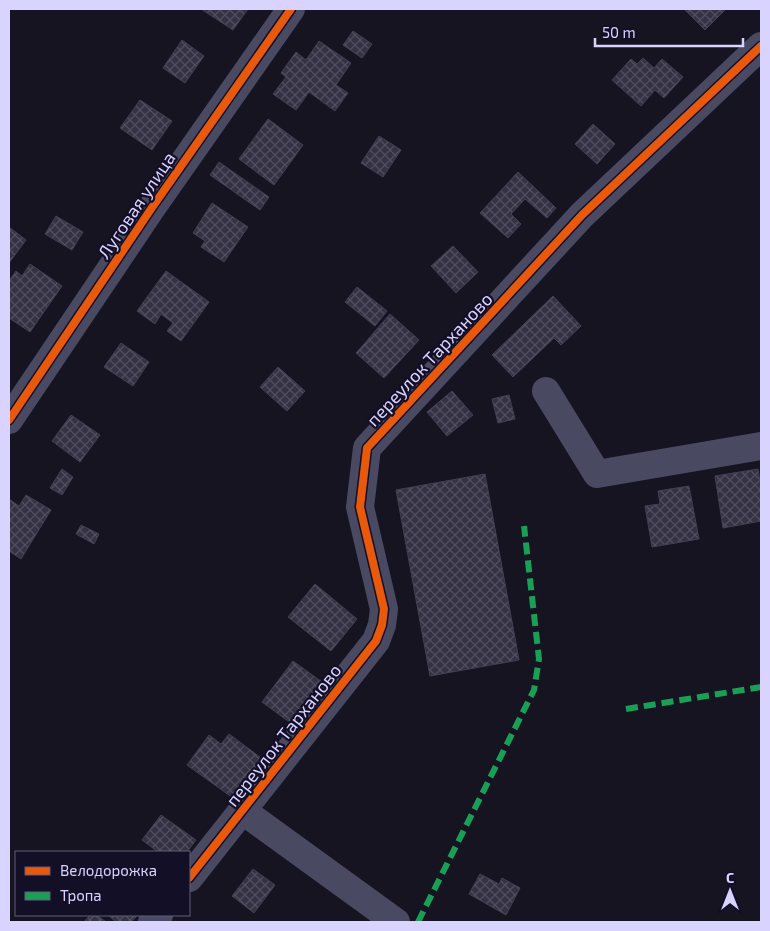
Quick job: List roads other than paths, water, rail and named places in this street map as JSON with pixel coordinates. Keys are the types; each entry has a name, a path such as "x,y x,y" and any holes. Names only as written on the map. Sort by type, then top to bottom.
{"street":[{"name":"Луговая улица","path":"9,420 151,209 291,9"},
{"name":"переулок Тарханово","path":"190,877 376,641 382,625 384,609 360,507 367,448 582,215 761,46"},
{"path":"546,391 597,474 761,446"},
{"path":"243,811 396,922"}]}
